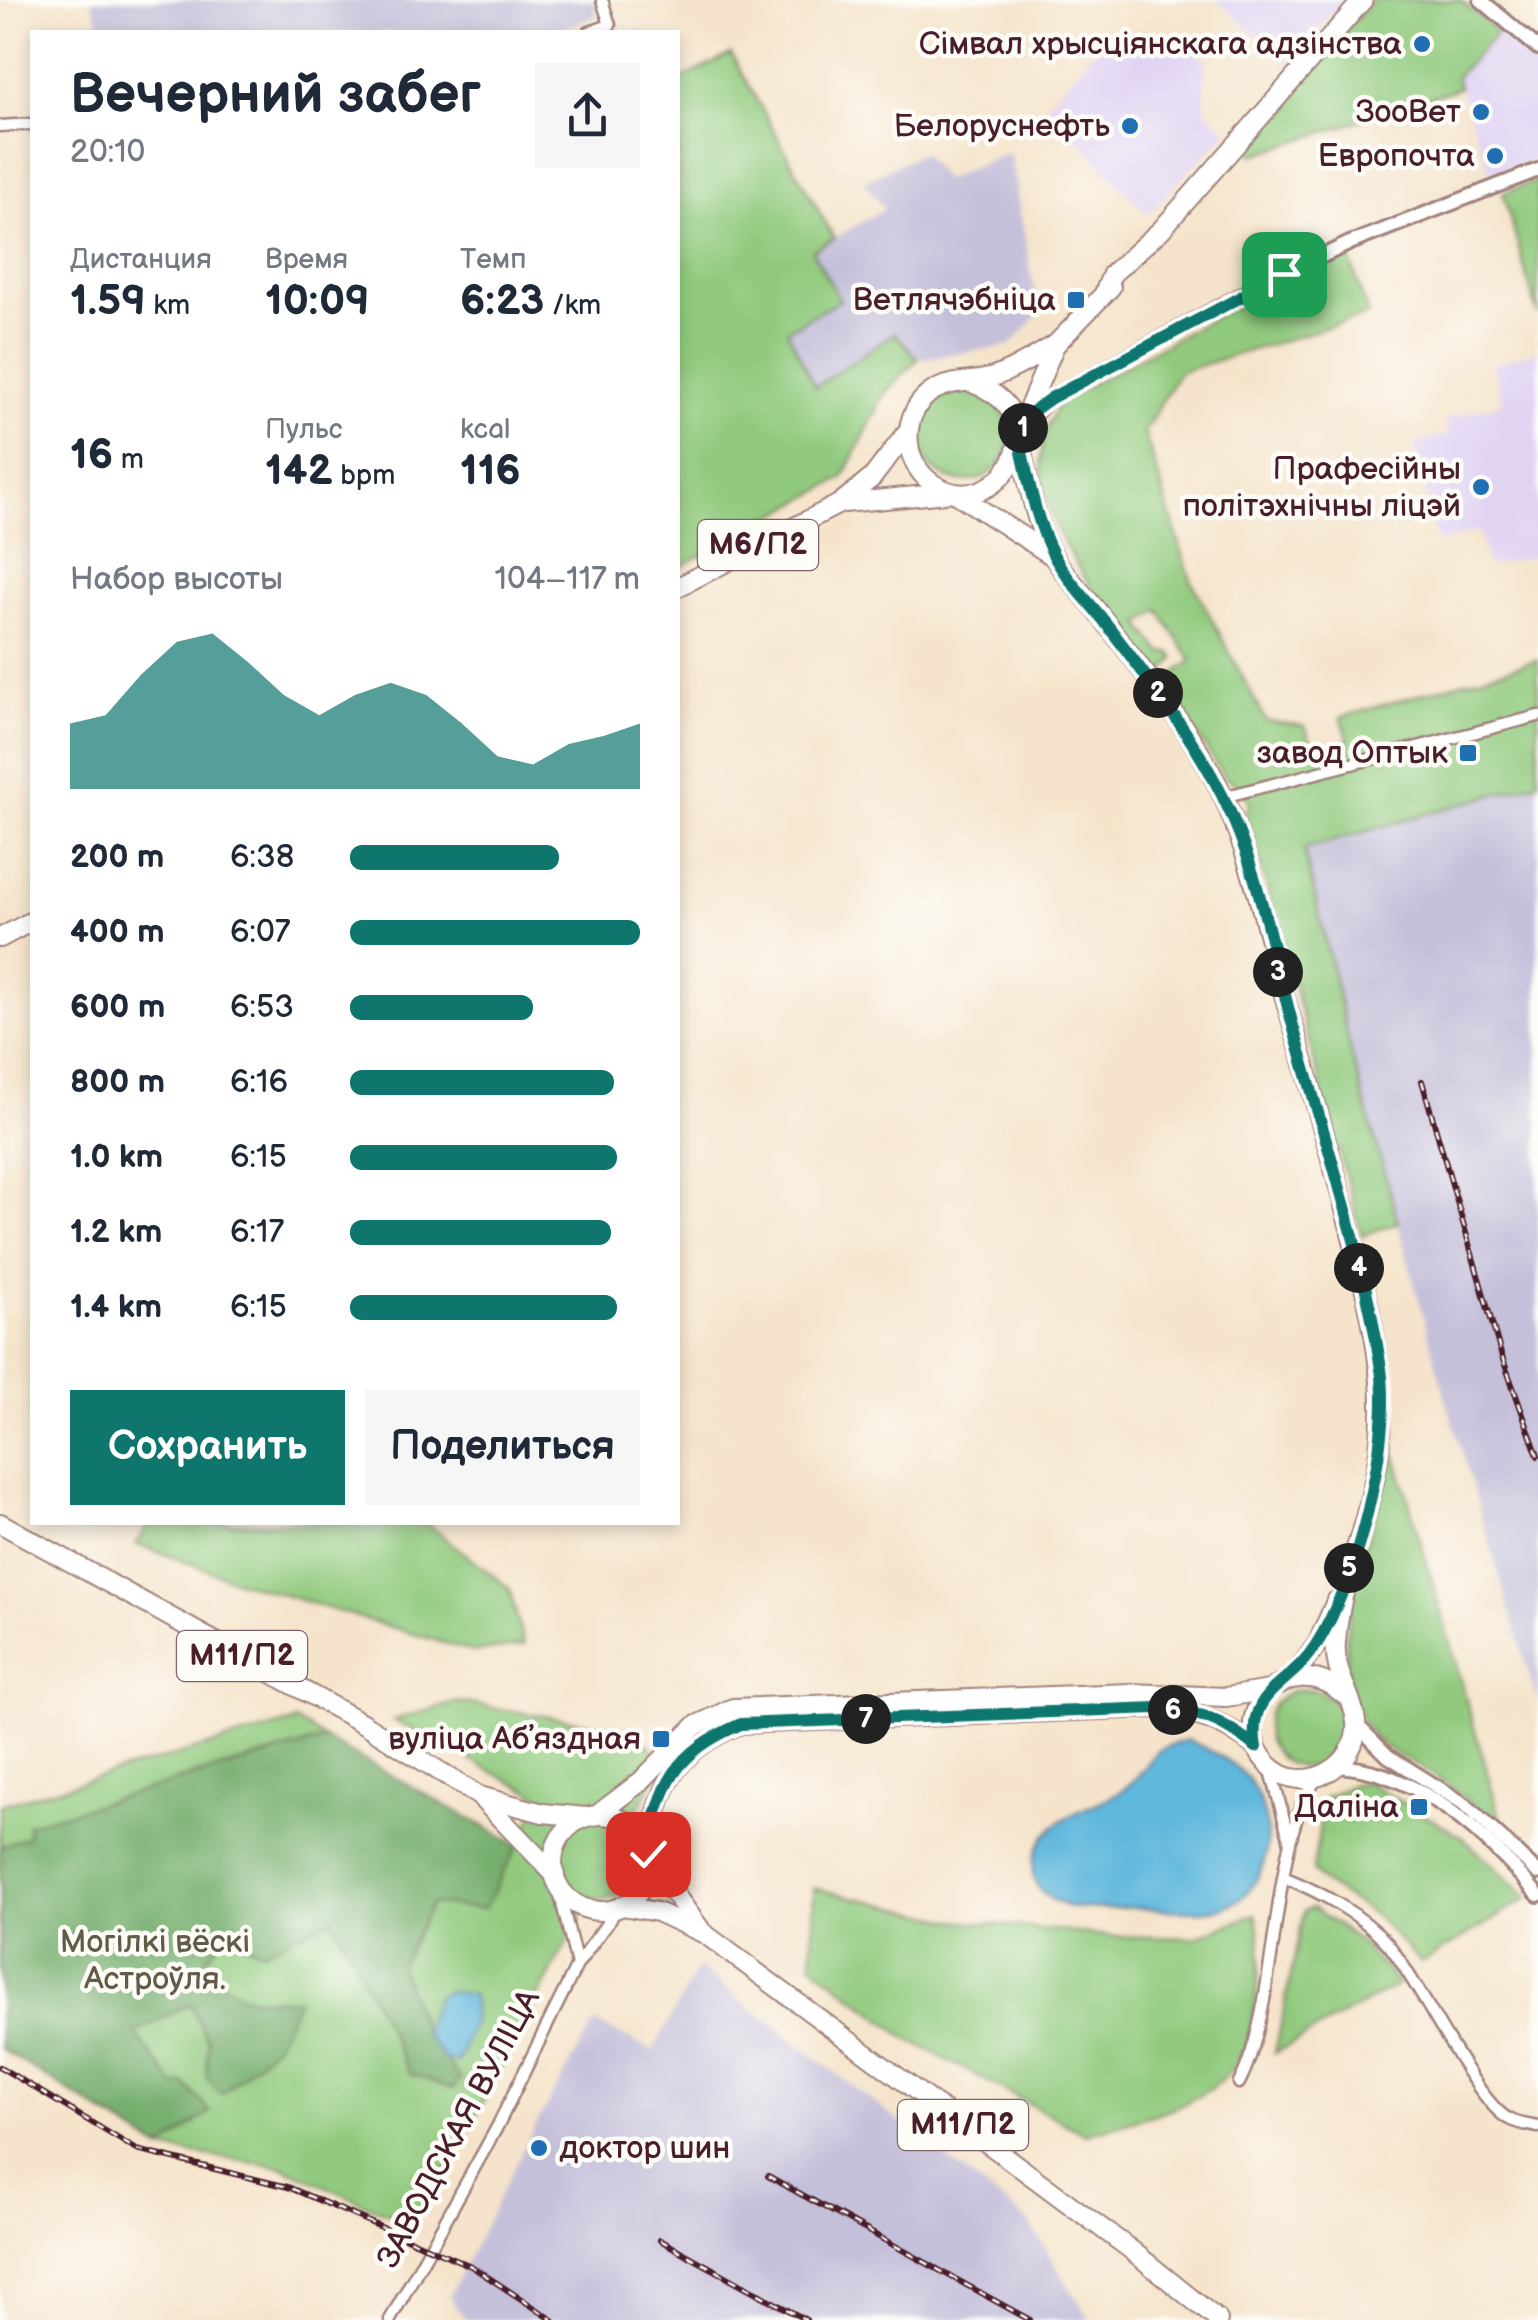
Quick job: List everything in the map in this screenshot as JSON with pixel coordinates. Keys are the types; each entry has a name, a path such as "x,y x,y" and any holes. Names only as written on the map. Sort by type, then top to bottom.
{"main road":[{"name":"М6/П2","path":"839,504 955,492 995,483 1013,461 1039,375 1055,345 1105,291 1112,274 1125,267 1363,0"},
{"name":"М6/П2","path":"680,586 839,504 872,478 908,431 922,400 951,383 1012,370 1055,345"},
{"path":"620,1907 642,1887 659,1798 690,1752 741,1724 1156,1708 1202,1713 1224,1722 1256,1747 1270,1766 1301,1779 1318,1778 1340,1766 1352,1747 1356,1724 1335,1664 1336,1638 1372,1492 1384,1400 1381,1368 1354,1248 1249,866 1224,798 1184,731 1054,556 1034,504 1019,435 1008,405 998,394 968,382"},
{"path":"908,431 914,464 925,478 955,492 1054,556"},
{"path":"0,938 30,922"},
{"name":"М11/П2","path":"1,1527 364,1724 479,1796 556,1879 568,1898 583,1907 657,1912 705,1934 1130,2248 1218,2320"},
{"path":"556,1879 560,1839 571,1826 640,1782 695,1726 733,1708 1131,1692 1226,1697 1269,1690 1292,1678 1318,1643 1353,1559"},
{"path":"1292,1678 1320,1678 1344,1694"},
{"path":"1256,1747 1253,1727 1257,1707 1269,1690"},
{"name":"М11/П2","path":"479,1796 543,1812 592,1816 630,1825 648,1857 705,1934"}],"street":[{"path":"596,30 610,26 602,0"},
{"path":"1481,0 1538,48"},
{"path":"0,126 30,124"},
{"path":"1019,435 1033,411 1250,290 1350,243 1538,170"},
{"path":"1039,375 1043,383 1053,386 1089,377"},
{"path":"1224,798 1538,716"},
{"path":"1356,1724 1388,1756 1466,1805 1538,1873"},
{"path":"1270,1766 1290,1844"},
{"path":"1340,1766 1390,1774 1435,1802 1484,1840 1538,1895"},
{"path":"1240,2082 1258,2042 1290,1844 1304,1793 1318,1778"},
{"path":"1286,1878 1310,1888 1384,1939 1409,1971 1459,2057 1498,2112 1510,2120 1538,2127"},
{"name":"ЗАВОДСКАЯ ВУЛІЦА","path":"556,1879 577,1965"},
{"name":"ЗАВОДСКАЯ ВУЛІЦА","path":"390,2320 438,2238 577,1965 620,1907"}],"shaded area":[{"path":"91,0 593,0 597,16 553,30 102,30"},
{"path":"1216,0 1343,0 1286,63"},
{"path":"1112,30 1137,51 1181,36 1206,59 1204,108 1228,131 1147,214 1046,105"},
{"path":"1498,32 1538,67 1538,158 1491,174 1455,77"},
{"path":"1009,152 1039,314 1010,346 918,359 895,334 815,388 786,330 839,300 812,251 884,209 864,181 922,153 945,180"},
{"name":"Прафесійны політэхнічны ліцэй","path":"1538,350 1538,556 1488,566 1478,530 1437,543 1414,444 1449,434 1445,419 1503,403 1492,364"},
{"path":"1538,782 1538,1704 1446,1399 1353,1061 1303,849"},
{"path":"698,1967 1028,2221 1090,2320 466,2320 449,2297 529,2137 595,2022 653,2051"}],"green space":[{"path":"1373,0 1460,0 1498,32 1456,77 1459,88 1254,155 1244,145"},
{"path":"731,54 834,238 812,251 840,300 787,330 815,387 895,333 918,359 885,393 843,478 680,567 680,80"},
{"path":"1538,180 1538,315 1503,193"},
{"path":"1346,246 1368,315 1179,372 1144,432 1191,580 1266,721 1305,726 1314,749 1349,740 1341,717 1538,660 1538,782 1304,849 1353,1061 1398,1222 1362,1236 1258,855 1242,819 1250,804 1237,784 1224,777 1168,689 1173,675 1192,661 1159,610 1140,624 1161,652 1171,653 1175,659 1158,677 1065,546 1049,509 1041,472 1045,435 1062,400"},
{"path":"964,391 996,404 1009,436 996,468 964,481 932,468 919,436 932,404"},
{"path":"1392,1443 1499,1814 1494,1820 1432,1774 1382,1745 1369,1731 1353,1699 1346,1664 1347,1628"},
{"path":"149,1525 429,1525 509,1588 524,1645 474,1652 244,1583 136,1544"},
{"path":"1305,1689 1333,1700 1344,1728 1333,1756 1305,1767 1277,1756 1266,1728 1277,1700"},
{"name":"Могілкі вёскі Астроўля.","path":"458,1702 635,1731 657,1754 659,1770 625,1834 638,1858 634,1880 617,1895 590,1899 442,2179 410,2224 283,2167 161,2149 0,2048 0,1805 297,1721 325,1739 175,1780 333,1919 410,2074 460,2079 445,2060 458,2060 437,1996 424,2032 400,1966 431,1904 518,1845 541,1797 393,1720"},
{"name":"Могілкі вёскі Астроўля.","path":"325,1739 518,1845 484,1909 431,1904 400,1966 424,2032 460,2079 453,2089 410,2074 333,1919 262,1951 224,1935 201,1966 243,1997 298,2000 276,2044 222,2094 207,2078 208,2041 190,2004 135,2033 174,2085 185,2084 210,2112 161,2149 0,2048 0,1846 27,1837 28,1824"},
{"path":"1367,1782 1462,1837 1528,1898 1421,1963 1376,1916 1322,1882 1313,1870 1324,1798 1353,1784"},
{"path":"814,1888 952,1920 1109,1936 1194,1938 1256,1914 1260,1961 1248,2042 1228,2074 1193,2099 1086,2134 906,2038 812,1964"},
{"path":"1312,1908 1359,1941 1399,1984 1275,2053 1304,1911"}],"water":[{"path":"1188,1740 1240,1771 1262,1806 1266,1851 1249,1890 1226,1906 1193,1911 1093,1909 1049,1898 1036,1883 1033,1871 1045,1836 1071,1815 1130,1784 1157,1752"},
{"path":"447,1991 472,1995 474,2020 458,2061 445,2060 424,2032 436,1997"}],"railway":[{"path":"1422,1081 1501,1354 1538,1456"},
{"path":"0,2067 137,2150 288,2187 471,2266 553,2320"},
{"path":"768,2176 1030,2320"},
{"path":"660,2240 806,2320"}],"place":[{"name":"Сімвал хрысціянскага адзінства","path":"1422,44"},
{"name":"ЗооВет","path":"1481,112"},
{"name":"Белоруснефть","path":"1130,126"},
{"name":"Европочта","path":"1495,156"},
{"name":"Ветлячэбніца","path":"1076,300"},
{"name":"Прафесійны політэхнічны ліцэй","path":"1481,487"},
{"name":"завод Оптык","path":"1468,753"},
{"name":"вуліца Абʼяздная","path":"661,1739"},
{"name":"Даліна","path":"1419,1807"},
{"name":"доктор шин","path":"539,2148"}],"route":[{"path":"648,1854 659,1798 680,1762 710,1738 741,1724 1156,1708 1202,1713 1224,1722 1256,1747 1253,1727 1257,1707 1269,1690 1292,1678 1318,1643 1353,1559 1372,1492 1384,1400 1381,1368 1354,1248 1249,866 1224,798 1194,745 1054,556 1034,504 1019,439 1033,411 1051,398 1284,274"}]}
